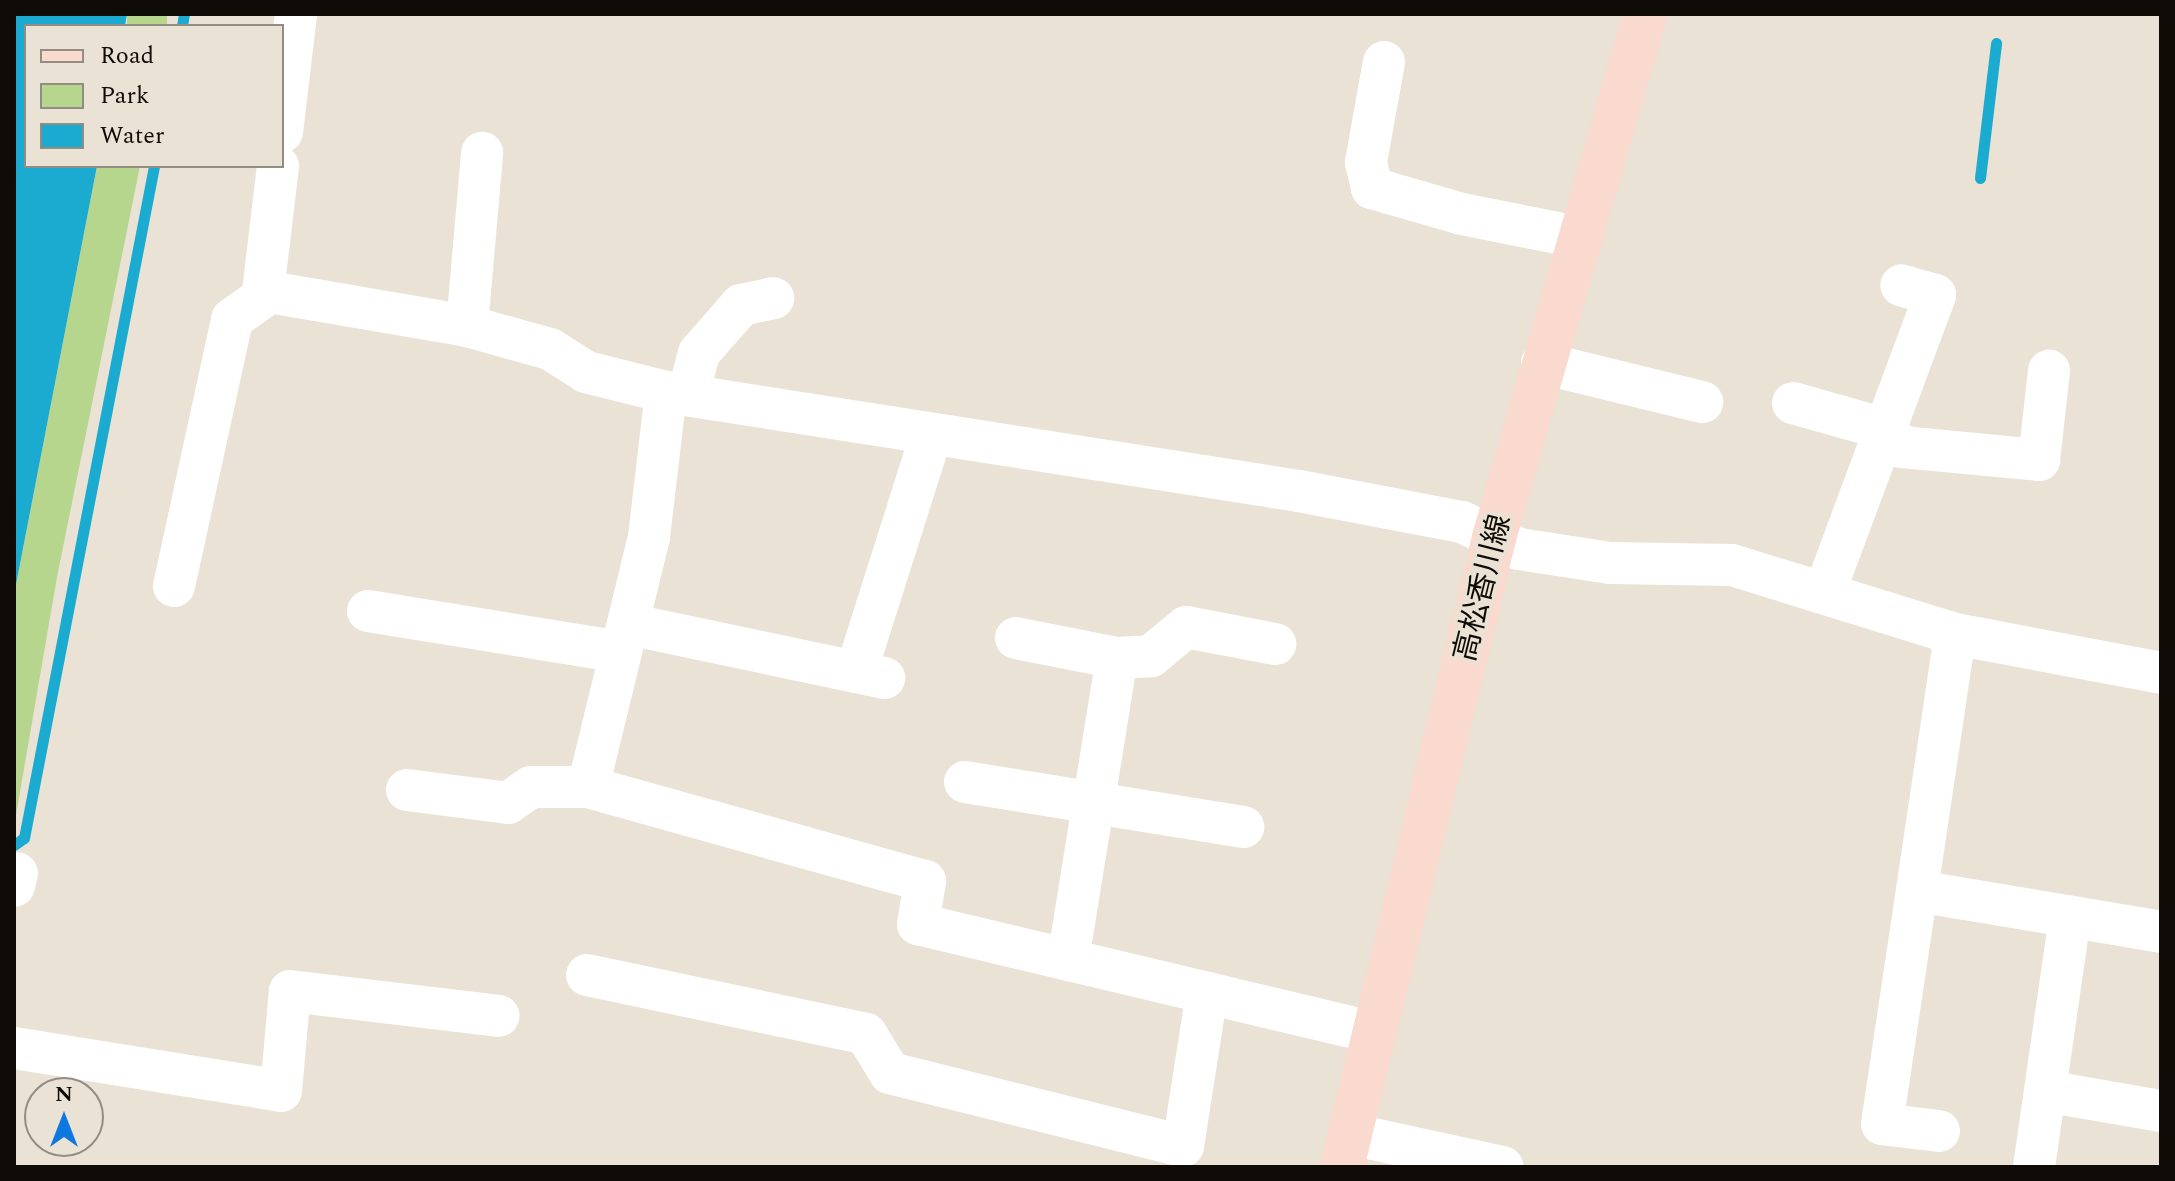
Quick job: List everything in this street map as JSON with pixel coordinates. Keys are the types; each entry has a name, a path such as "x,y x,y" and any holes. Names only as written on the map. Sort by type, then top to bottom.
{"main road":[{"name":"高松香川線","path":"1346,1151 1494,538 1577,237 1645,14"}],"street":[{"path":"284,115 296,14"},
{"path":"1384,62 1366,162 1372,188 1462,214 1577,237"},
{"path":"467,326 482,153"},
{"path":"278,168 263,291 467,326 550,349 586,372 677,394 931,435 1028,445 1299,491 1462,522 1519,549 1610,563 1732,565 1825,591 1955,634 2161,673"},
{"path":"1825,591 1935,295 1901,285"},
{"path":"174,586 232,319 270,292"},
{"path":"588,787 649,537 677,394 699,353 741,305 773,298"},
{"path":"1542,363 1702,402"},
{"path":"1793,403 1885,429 1902,447 2039,460 2049,371"},
{"path":"368,611 625,638 870,675 931,435"},
{"path":"1016,638 1117,658 1151,656 1186,627 1275,644"},
{"path":"1939,1131 1882,1124 1955,634"},
{"path":"1068,960 1117,658"},
{"path":"965,782 1243,827"},
{"path":"407,790 508,803 531,787 588,787 925,881 918,924 1374,1033"},
{"path":"1917,891 2161,932"},
{"path":"2034,1167 2070,917"},
{"path":"587,975 866,1034 890,1073 1183,1146 1207,993"},
{"path":"14,1048 281,1091 290,991 499,1016"},
{"path":"2045,1091 2161,1111"},
{"path":"1346,1151 1502,1167"}],"green space":[{"path":"127,14 167,14 167,24 127,24"},
{"path":"97,168 140,168 57,577 14,827 14,595"}],"water":[{"path":"14,14 127,14 125,24 24,24 24,168 97,168 14,595"}],"waterway":[{"path":"182,24 184,14"},
{"path":"1980,178 1996,43"},
{"path":"14,845 24,838 154,168"}]}
